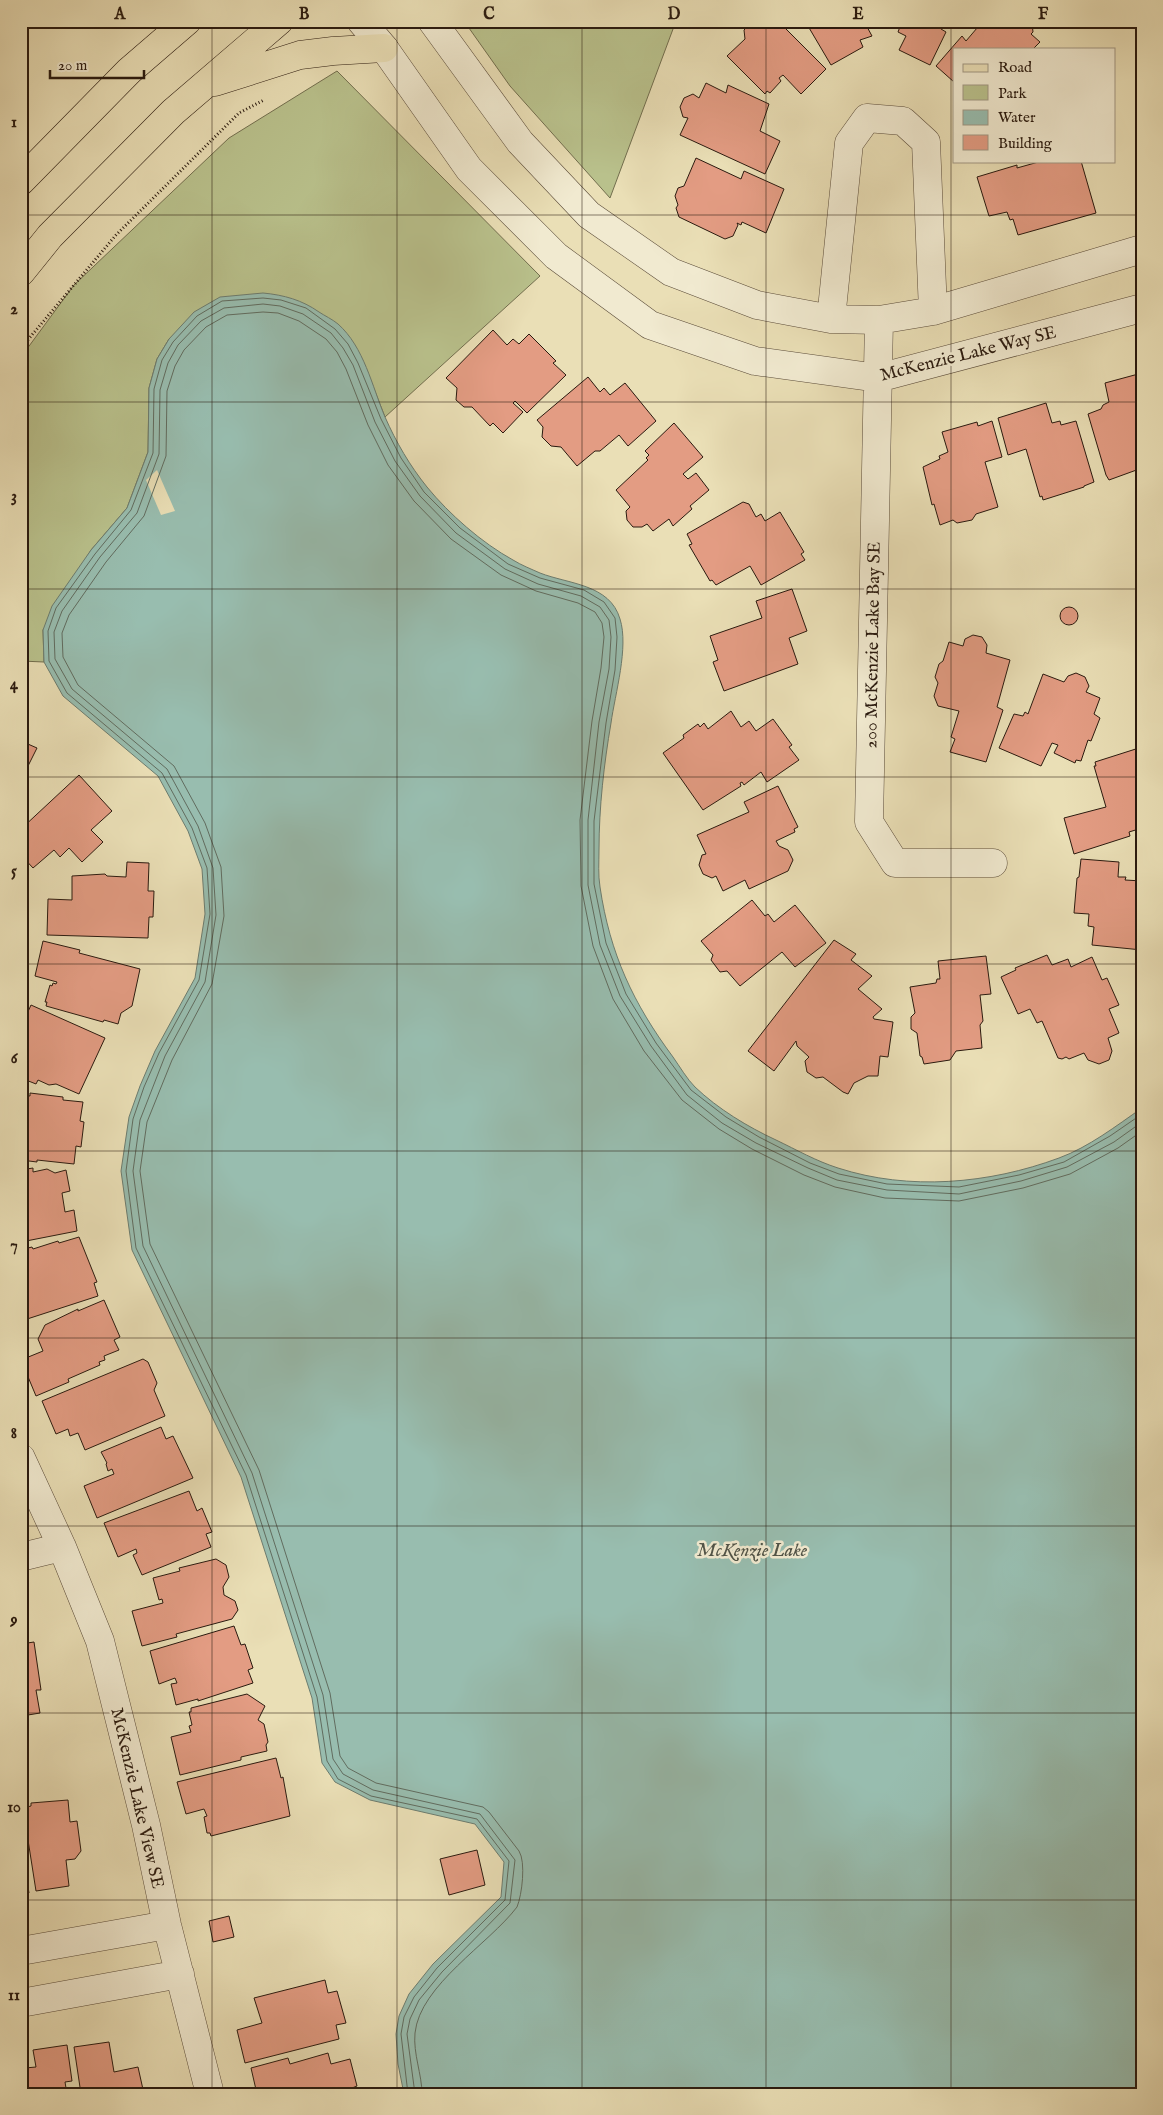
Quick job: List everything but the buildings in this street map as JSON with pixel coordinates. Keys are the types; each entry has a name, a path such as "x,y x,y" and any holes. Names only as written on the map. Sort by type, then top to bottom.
{"main road":[{"path":"21,181 129,71 187,21"},
{"path":"21,272 50,236 173,112 279,21"},
{"path":"204,86 300,55 333,50 384,48"}],"street":[{"name":"McKenzie Lake Way SE","path":"361,21 384,48 469,169 556,256 650,325 756,361 878,378 1142,308"},
{"path":"432,21 520,142 589,215 671,272 757,305 831,319 879,320 933,310 1142,249"},
{"path":"831,319 849,143 867,118 903,121 926,142 933,310"},
{"name":"200 McKenzie Lake Bay SE","path":"879,320 869,822 895,863 993,863"},
{"name":"McKenzie Lake View SE","path":"21,1458 62,1547 100,1641 210,2094"},
{"path":"21,1557 62,1547"},
{"path":"21,1950 168,1925"},
{"path":"21,2003 180,1974"}],"path":[{"path":"21,348 116,235 239,113 265,100"}],"green space":[{"path":"464,21 676,21 610,198 510,86"},
{"path":"337,71 540,276 385,417 363,361 352,342 169,339 157,359 149,388 148,452 127,508 91,550 43,630 44,662 21,661 21,357 74,285 229,138"}],"water":[{"name":"McKenzie Lake","path":"263,293 278,295 306,304 336,322 347,333 361,355 385,417 404,454 427,487 467,527 516,562 540,573 598,592 615,607 620,619 623,643 602,786 599,873 604,911 617,956 635,997 659,1037 695,1087 713,1103 744,1123 822,1162 865,1175 921,1182 977,1179 1005,1174 1059,1158 1092,1142 1142,1108 1142,2094 404,2094 398,2064 396,2034 399,2016 409,1994 433,1964 501,1897 504,1862 475,1824 370,1800 335,1782 322,1763 312,1698 241,1477 132,1250 121,1171 129,1117 140,1086 155,1051 195,978 205,914 202,869 188,831 158,776 63,696 44,662 43,630 52,606 91,550 127,508 148,452 149,388 157,359 169,339 194,312 220,297"}],"pier":[{"path":"157,470 175,511 161,515 146,480"}]}
